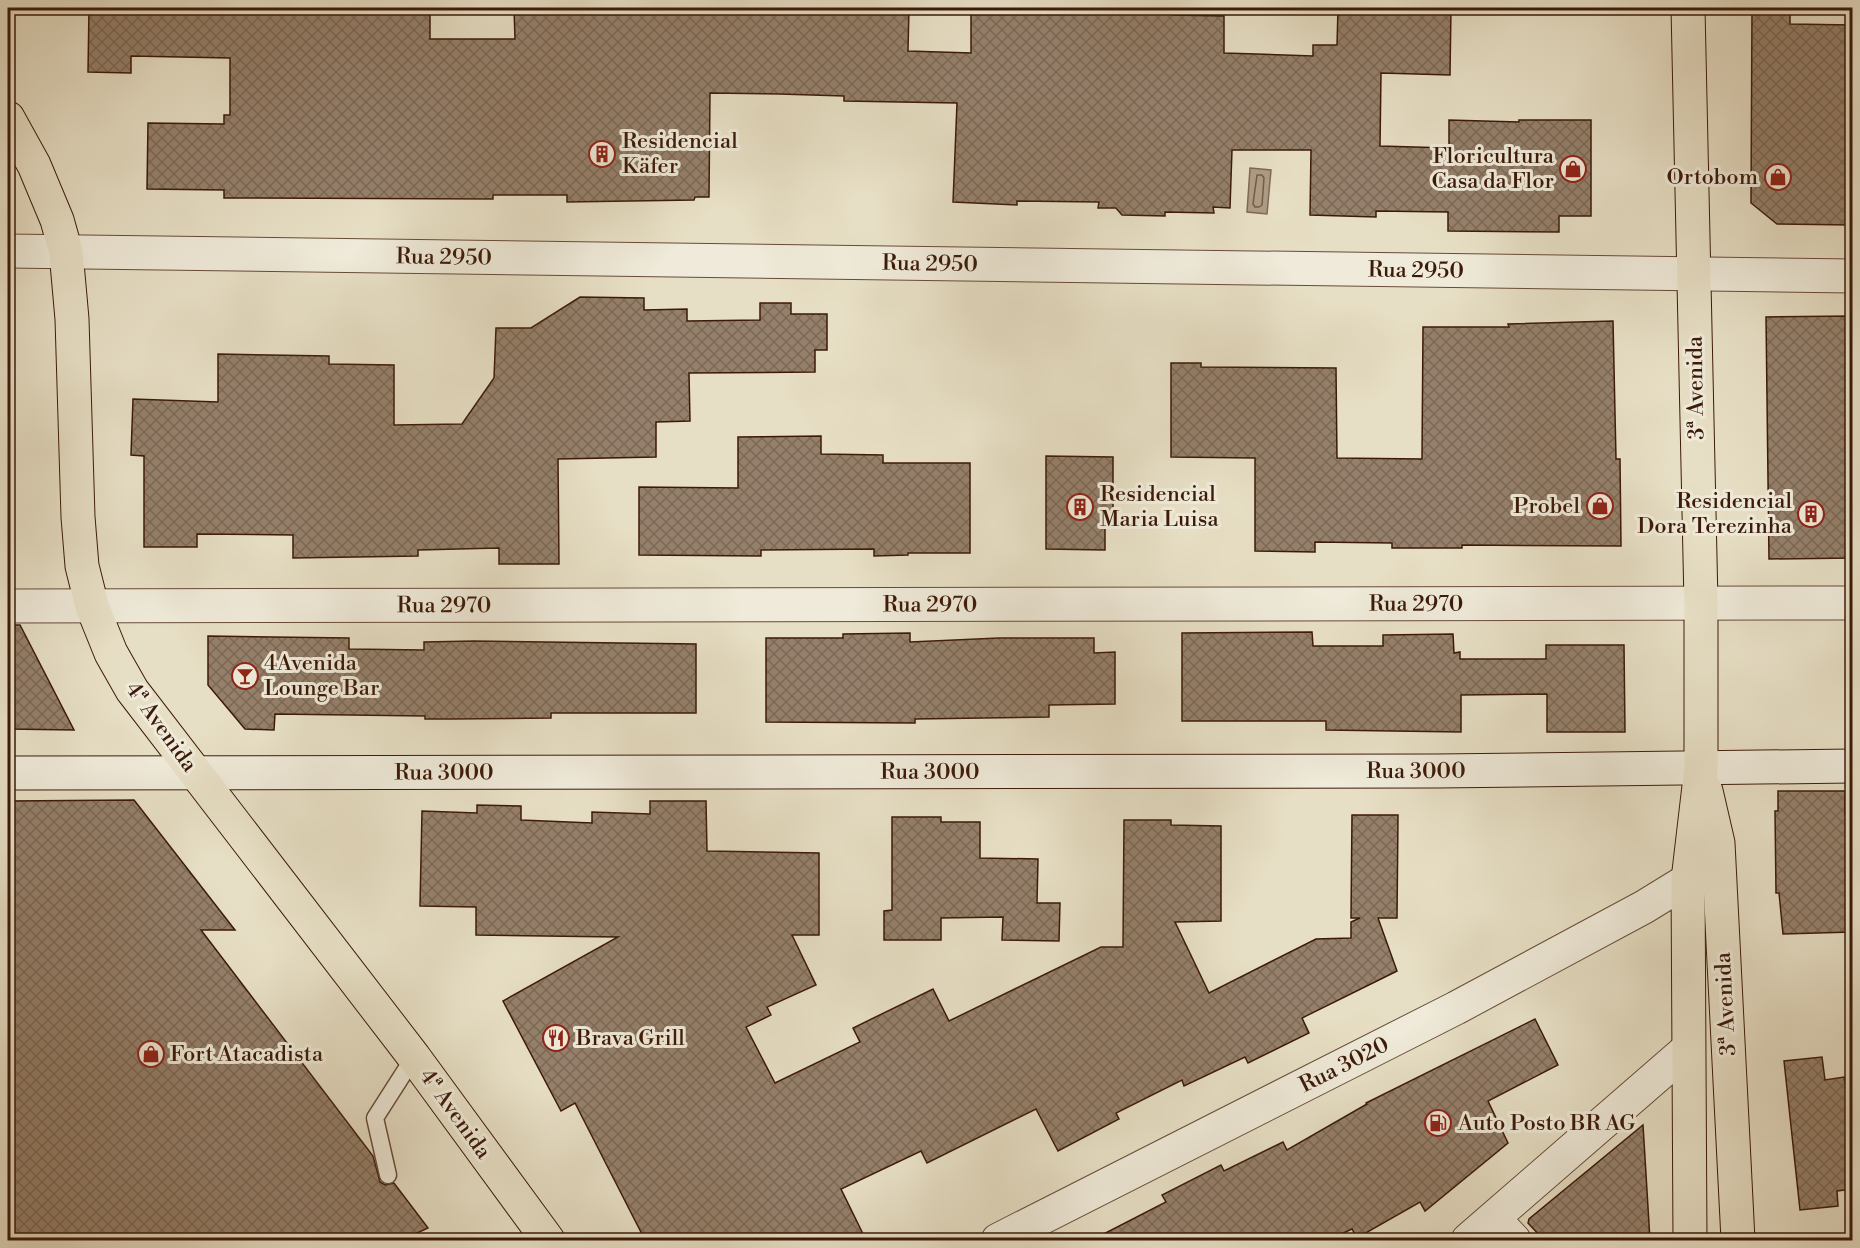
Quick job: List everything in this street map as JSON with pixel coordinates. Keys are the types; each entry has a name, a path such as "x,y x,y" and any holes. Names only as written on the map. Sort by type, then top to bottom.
{"main road":[{"name":"3ª Avenida","path":"1688,8 1701,603 1701,769 1688,880 1690,1240"},
{"name":"4ª Avenida","path":"8,118 34,165 57,220 66,252 72,319 78,517 82,566 92,606 111,653 132,690 414,1057 548,1240"},
{"name":"3ª Avenida","path":"1701,769 1718,843 1738,1240"}],"street":[{"name":"Rua 2950","path":"8,251 1852,276"},
{"name":"Rua 2970","path":"8,606 1852,603"},
{"name":"Rua 3000","path":"8,773 1701,769 1852,766"},
{"name":"Rua 3020","path":"998,1240 1456,1008 1644,907 1688,880"},
{"path":"1468,1240 1504,1230 1688,1049"}],"lane":[{"path":"388,1175 375,1118 414,1057"}],"water":[{"path":"1250,168 1271,170 1267,214 1247,212"}],"building":[{"path":"89,8 430,8 430,39 515,39 514,8 909,8 908,51 971,53 971,9 1173,8 1173,15 1224,16 1224,53 1313,56 1313,45 1337,45 1338,8 1451,8 1450,75 1381,73 1380,146 1449,148 1449,120 1519,122 1519,120 1591,120 1591,216 1559,216 1559,232 1448,231 1448,212 1376,211 1376,217 1310,215 1311,150 1232,150 1230,208 1213,207 1214,213 1165,212 1165,216 1122,215 1116,208 1098,208 1099,202 1017,201 1017,205 953,202 957,103 844,101 844,96 779,94 710,93 709,197 695,197 694,200 567,202 567,195 493,195 493,199 224,198 224,190 147,189 148,123 224,124 224,115 230,115 230,58 131,56 131,73 88,72"},
{"path":"1752,8 1790,8 1790,24 1852,25 1852,225 1777,224 1751,203"},
{"path":"580,297 644,298 644,310 687,309 687,321 760,320 760,303 791,303 791,314 827,314 827,350 815,350 815,372 689,373 690,421 656,422 656,457 558,459 559,564 499,564 499,548 418,550 418,556 293,558 293,535 197,534 197,547 144,547 144,456 131,455 133,399 218,402 218,354 329,356 329,364 394,365 394,425 462,424 494,378 496,328 531,328"},
{"path":"1852,316 1852,558 1769,559 1766,317"},
{"path":"1613,321 1616,459 1620,459 1621,546 1462,545 1462,548 1392,548 1392,543 1315,542 1315,552 1255,551 1255,458 1171,457 1171,363 1201,363 1201,367 1336,368 1337,458 1422,459 1423,327 1509,327 1508,324"},
{"path":"821,436 821,454 883,455 883,463 970,463 970,553 908,553 908,555 874,556 874,549 761,550 761,556 639,555 639,487 738,488 738,437"},
{"name":"Residencial Maria Luisa","path":"1046,456 1113,457 1113,519 1105,519 1105,550 1046,549"},
{"path":"8,625 20,625 74,730 8,729"},
{"path":"1312,632 1313,646 1383,646 1383,635 1453,634 1454,653 1460,652 1460,659 1546,659 1546,645 1624,645 1625,732 1547,732 1547,694 1461,695 1461,732 1326,730 1326,721 1182,721 1182,633"},
{"path":"910,633 910,642 999,638 1094,638 1094,653 1115,652 1115,704 1049,705 1049,717 915,719 915,723 766,722 766,638 843,638 843,634"},
{"path":"208,636 349,638 349,649 424,650 424,642 474,641 696,644 696,713 551,713 551,718 453,719 425,719 425,716 275,714 274,730 245,729 208,685"},
{"path":"1778,791 1845,791 1845,815 1852,814 1852,932 1783,934 1779,893 1776,893 1775,811 1778,811"},
{"name":"Fort Atacadista","path":"134,800 235,930 201,930 373,1156 380,1182 385,1185 394,1183 428,1228 402,1240 8,1240 8,801"},
{"path":"650,801 706,801 707,851 819,853 819,935 792,935 816,985 767,1007 771,1015 746,1027 775,1083 860,1042 853,1028 933,989 949,1021 1101,947 1123,947 1124,820 1171,820 1171,825 1221,826 1221,921 1175,922 1209,993 1316,939 1351,938 1351,922 1360,918 1351,918 1352,815 1398,815 1397,918 1378,918 1397,971 1302,1018 1309,1033 1248,1063 1245,1057 1184,1086 1182,1080 1116,1113 1119,1119 1058,1151 1036,1109 927,1163 921,1151 841,1189 866,1240 645,1240 575,1103 561,1111 503,1001 618,937 476,935 476,907 420,906 422,811 477,813 477,805 521,806 521,820 592,823 592,812 650,814"},
{"path":"892,817 941,817 941,822 980,822 980,858 1038,859 1037,903 1060,903 1059,941 1002,940 1003,917 941,918 941,940 884,940 884,911 892,910"},
{"path":"1535,1019 1558,1065 1488,1101 1508,1143 1425,1211 1420,1202 1357,1238 1352,1229 1328,1240 1092,1240 1166,1202 1162,1195 1221,1165 1224,1171 1283,1142 1287,1150 1366,1103"},
{"path":"1822,1057 1825,1080 1844,1077 1845,1083 1852,1082 1852,1189 1837,1191 1838,1206 1800,1210 1784,1061"},
{"path":"1643,1125 1650,1240 1544,1240 1528,1223 1529,1219"}],"place":[{"name":"Residencial Käfer","path":"602,154"},
{"name":"Floricultura Casa da Flor","path":"1573,169"},
{"name":"Ortobom","path":"1778,177"},
{"name":"Probel","path":"1600,506"},
{"name":"Residencial Maria Luisa","path":"1080,507"},
{"name":"Residencial Dora Terezinha","path":"1811,514"},
{"name":"4Avenida Lounge Bar","path":"245,676"},
{"name":"Brava Grill","path":"556,1038"},
{"name":"Fort Atacadista","path":"151,1054"},
{"name":"Auto Posto BR AG","path":"1438,1123"}]}
